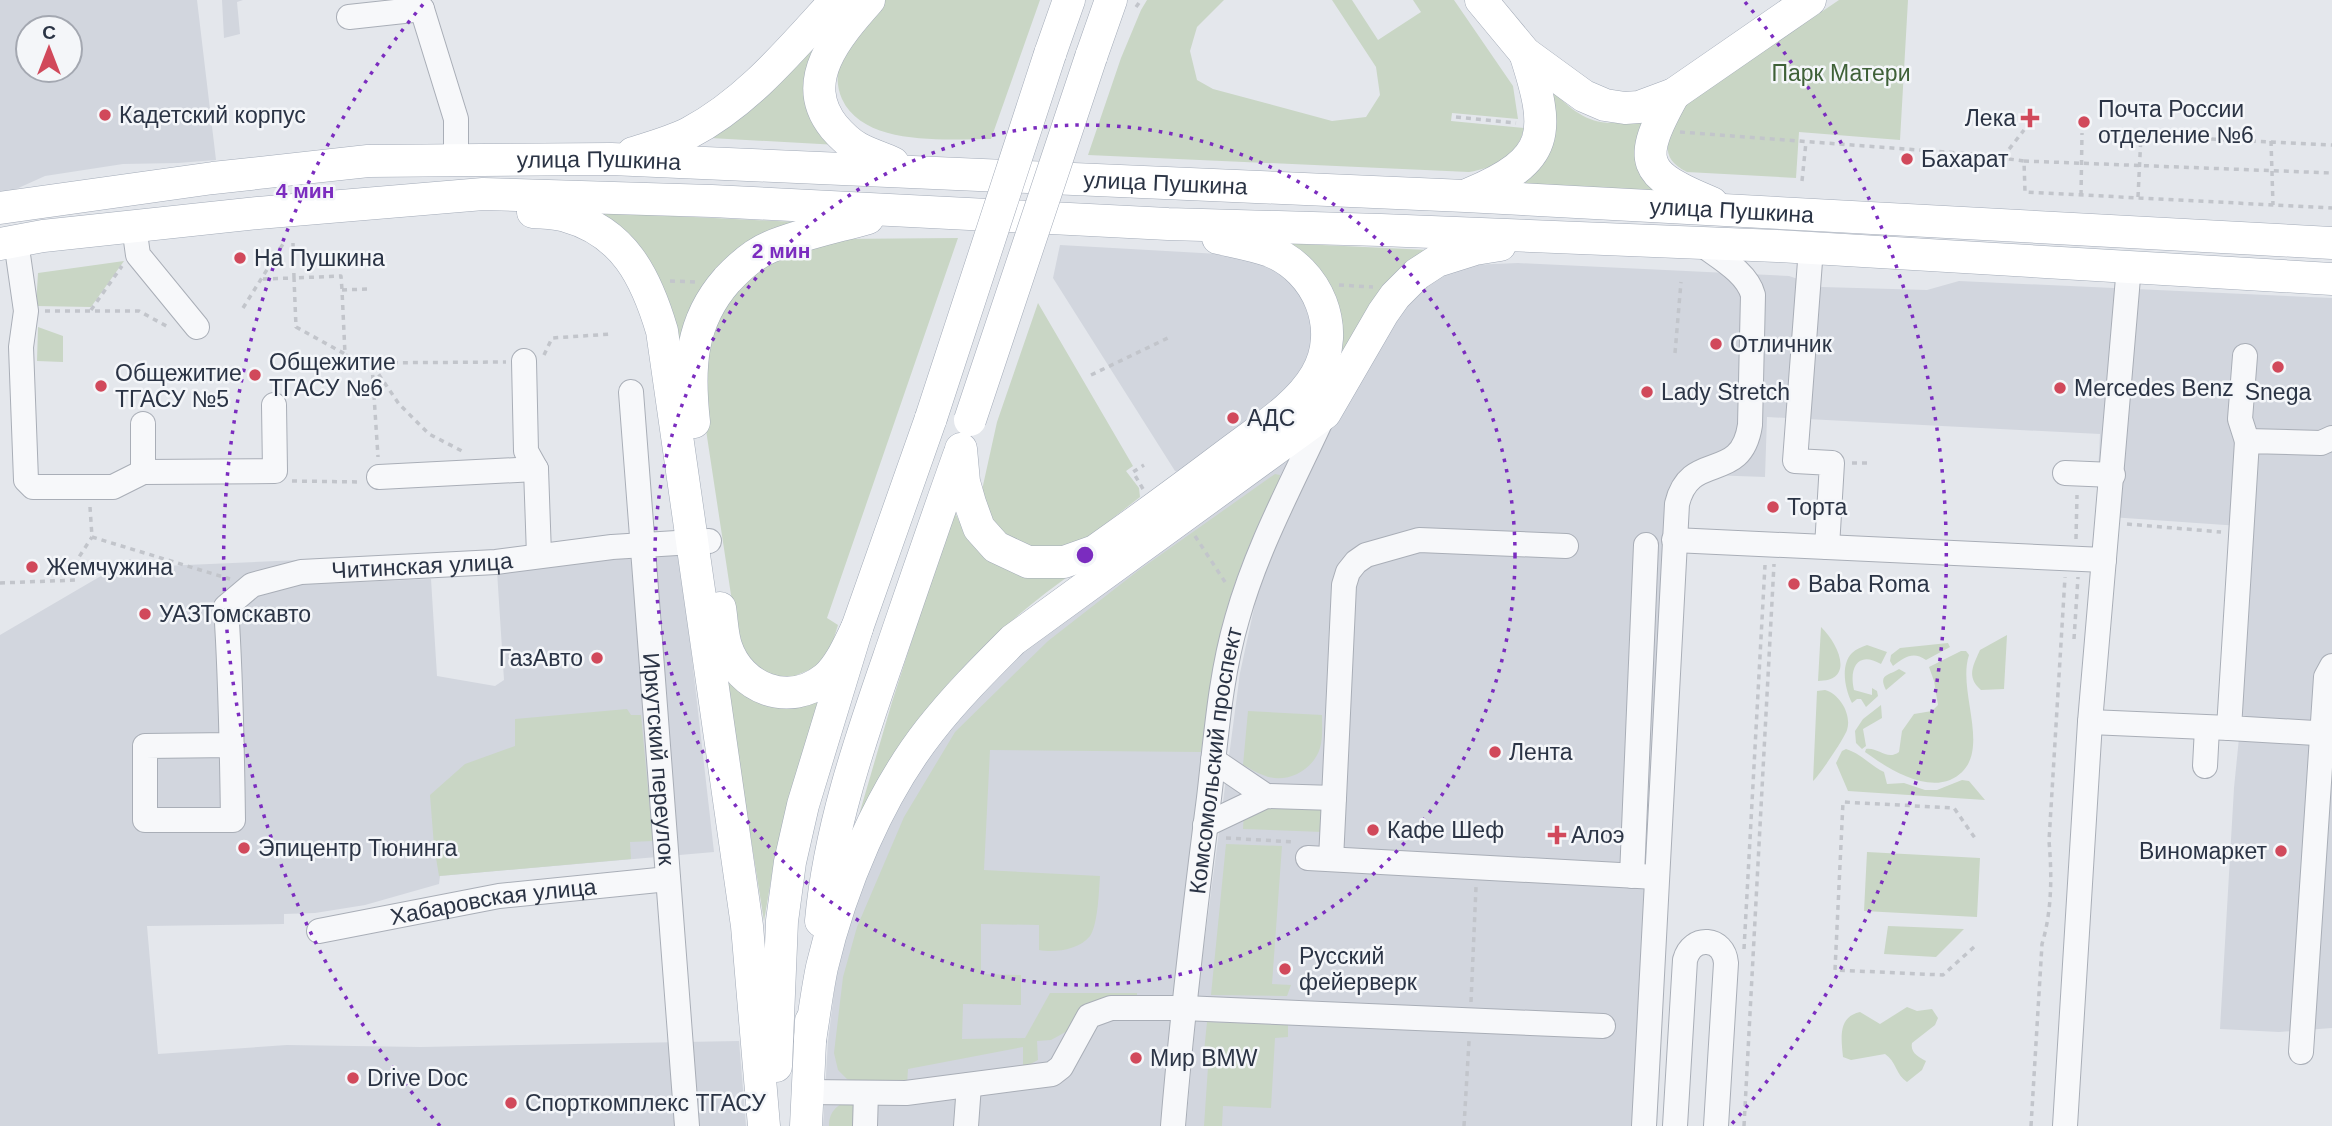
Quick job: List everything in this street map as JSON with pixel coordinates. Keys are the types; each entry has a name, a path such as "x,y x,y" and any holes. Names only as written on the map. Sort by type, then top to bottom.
{"main road":[{"path":"611,159 688,133 722,112 752,89 836,0"},
{"path":"869,0 835,41 820,72 819,98 824,114 839,133 857,148 910,171"},
{"path":"773,1126 782,921 790,862 803,805 857,628 931,418 1069,0"},
{"path":"806,1126 810,1040 824,890 832,847 861,737 966,435 1111,0"},
{"path":"1481,0 1525,53 1584,96 1605,105 1625,108 1639,107 1674,94 1810,0"},
{"path":"1465,196 1502,181 1518,170 1529,159 1538,141 1541,118 1538,92 1525,53"},
{"path":"1674,94 1651,139 1650,154 1653,166 1663,179 1675,188 1730,211"},
{"name":"улица Пушкина","path":"0,208 213,177 368,161 611,159 1465,196 2332,243"},
{"name":"улица Пушкина","path":"8,242 132,241 371,202 483,194 712,201 1168,224 1811,248 2332,279"},
{"path":"371,202 565,215 599,229 619,245 644,281 653,300 662,331 700,542 747,926 764,1126"},
{"path":"857,628 827,678 812,687 794,692 776,692 754,685 736,667 726,646 700,542 691,394 694,342 714,296 743,262 768,248 810,233 895,211"},
{"path":"966,435 964,482 979,528 996,547 1028,562 1064,562 1095,551 1165,501 1261,429 1304,390 1317,374 1326,351 1328,326 1318,293 1310,283 1293,264 1271,252 1168,224"},
{"path":"810,1040 822,966 844,892 867,838 894,785 928,732 968,684 1013,640 1325,413 1383,313 1395,296 1417,274 1437,261 1475,249 1563,237"}],"street":[{"path":"349,17 418,5 456,119 456,160"},
{"path":"132,241 138,255 186,329"},
{"path":"8,242 26,311 11,349 26,480 33,487 113,487 143,472 275,471 274,405"},
{"path":"1644,876 1677,505 1685,484 1693,476 1735,457 1743,450 1748,441 1750,425 1753,295 1750,285 1736,271 1700,243"},
{"path":"1811,248 1795,461 1832,463 1827,547"},
{"path":"2065,1126 2090,722 2129,267"},
{"path":"2205,766 2218,728 2241,534 2247,441 2241,419 2245,356"},
{"path":"524,361 526,452 536,469 539,555"},
{"name":"Иркутский переулок","path":"631,392 687,1126"},
{"name":"Комсомольский проспект","path":"1173,1126 1182,1008 1214,832 1213,760 1224,681 1241,607 1269,530 1325,413"},
{"path":"143,424 143,472"},
{"path":"2247,441 2321,443 2332,438"},
{"path":"379,477 536,469"},
{"path":"2072,473 2113,475"},
{"path":"1566,546 1419,540 1366,555 1356,562 1348,572 1344,585 1334,798 1315,853 1478,867 1644,876"},
{"path":"1674,540 2104,560"},
{"name":"Читинская улица","path":"232,745 226,607 252,585 301,572 496,562 641,545 700,542"},
{"path":"1644,1126 1646,545"},
{"path":"2301,1052 2328,734 2326,677 2332,666"},
{"path":"2090,722 2328,734"},
{"path":"232,745 233,820 145,820 145,746 232,745"},
{"path":"1213,760 1266,796 1334,798"},
{"path":"1214,832 1266,796"},
{"name":"Хабаровская улица","path":"320,931 499,896 668,879"},
{"path":"1675,1126 1685,960 1695,944 1707,941 1713,942 1723,951 1726,963 1716,1126"},
{"path":"807,1092 906,1093 1052,1074 1061,1067 1083,1023 1089,1016 1100,1011 1182,1008 1603,1026"},
{"path":"966,1126 968,1085"},
{"path":"864,1126 866,1093"}],"path":[{"path":"1456,117 1521,124"},
{"path":"2003,157 2024,130"},
{"path":"1668,131 2003,157 2024,161 2332,173"},
{"path":"2081,195 2082,133"},
{"path":"2138,197 2141,135"},
{"path":"2171,137 2332,145"},
{"path":"1802,181 1805,141"},
{"path":"2271,141 2273,205"},
{"path":"2024,161 2025,192 2332,208"},
{"path":"91,310 132,241"},
{"path":"293,243 296,327 357,363 372,365 524,361 543,356 552,338 612,334"},
{"path":"243,308 283,244"},
{"path":"263,279 341,276 345,355"},
{"path":"658,281 697,282"},
{"path":"1675,353 1681,282"},
{"path":"1335,285 1374,287"},
{"path":"342,290 367,289"},
{"path":"26,311 139,311 186,329"},
{"path":"1091,374 1172,336"},
{"path":"372,365 399,404 429,433 479,462 481,471"},
{"path":"275,471 285,481 363,482 379,477 372,365"},
{"path":"1144,465 1133,472 1144,495"},
{"path":"2031,1126 2042,944 2048,925 2051,868 2049,841 2065,578 2075,548 2072,473"},
{"path":"0,583 76,580 79,558 92,537 88,487"},
{"path":"1183,516 1241,607"},
{"path":"2108,522 2241,534"},
{"path":"92,537 252,585"},
{"path":"1744,960 1771,544"},
{"path":"1744,1126 1771,544"},
{"path":"1974,947 1943,975 1835,970 1843,802 1954,808 1977,841"},
{"path":"1214,832 1315,853"},
{"path":"1464,1126 1478,867"}],"shaded area":[{"name":"Кадетский корпус","path":"0,0 197,0 216,160 123,164 45,176 14,190 0,192"},
{"path":"222,0 243,0 237,2 240,34 224,38"},
{"path":"1060,245 1219,254 1260,261 1288,272 1319,327 1299,384 1179,472 1175,471 1053,278"},
{"path":"1518,263 1789,276 1822,287 1927,290 1959,281 2332,298 2332,1028 2279,1032 2220,1029 2234,788 2254,527 2096,516 2100,434 1767,417 1765,477 1709,475 1687,491 1657,1126 1186,1126 1199,983 1240,673 1256,599 1273,551 1298,493 1338,414 1408,299 1439,275 1470,265"},
{"path":"1293,457 1239,572 1224,618 1209,687 1163,1126 823,1126 828,1041 837,969 857,897 876,844 939,736 1020,648 1192,525"},
{"path":"680,553 714,852 440,876 439,884 365,905 315,913 284,914 284,924 147,926 158,1054 287,1045 421,1047 739,1041 746,1126 0,1126 0,635 130,559 140,567 300,560 302,584 431,579 437,676 495,686 504,680 497,571"}],"green space":[{"path":"883,0 1040,0 991,139 908,137 887,133 868,125 853,114 839,92 839,68 852,41"},
{"path":"1147,0 1224,0 1197,27 1190,51 1197,80 1213,89 1332,121 1366,117 1380,95 1376,67 1332,0 1352,0 1378,40 1421,12 1413,0 1454,0 1513,86 1518,119 1452,113 1451,121 1524,128 1521,138 1504,159 1469,172 1088,155 1121,58"},
{"name":"Парк Матери","path":"1839,0 1908,0 1900,140 1799,132 1796,178 1687,172 1672,160 1667,146 1675,111"},
{"path":"822,32 811,53 806,77 838,145 692,137"},
{"path":"1549,87 1569,106 1589,119 1612,123 1639,118 1665,195 1511,188"},
{"path":"593,212 797,222 685,339 676,339"},
{"path":"958,238 827,618 838,625 830,651 816,667 792,677 773,676 757,671 744,652 733,608 701,397 713,331 727,298 749,270 835,239"},
{"path":"1280,243 1428,250 1335,371"},
{"path":"124,261 91,307 36,306 38,273"},
{"path":"1038,303 1133,466 1126,471 1139,488 1140,497 1085,540 1058,548 1031,548 998,531 988,513 982,490 997,422"},
{"path":"38,327 63,336 63,362 37,361"},
{"path":"1275,474 1280,475 1279,481 1242,564 1220,632 1201,752 990,750 984,870 1100,876 1099,898 1090,936 1080,945 1066,949 1039,950 1039,925 981,924 981,974 1021,975 1021,1005 963,1004 962,1039 1025,1038 1050,993 1137,993 1137,1006 1071,1029 1051,1040 1037,1041 1038,1060 1023,1068 1023,1047 908,1069 907,1085 863,1083 847,1079 838,1070 834,1053 843,977 857,927 904,817 955,732 1048,641 1139,570"},
{"path":"954,510 959,521 983,552 1077,570 1011,622 953,679 902,743 859,815 892,702"},
{"path":"1821,627 1838,651 1840,668 1837,675 1818,681"},
{"path":"2007,635 2004,689 1981,690 1972,676 1980,650"},
{"path":"1948,643 1950,647 1926,660 1909,656 1893,666 1890,661 1891,655 1900,648"},
{"path":"1867,645 1887,652 1881,664 1866,659 1854,669 1854,690 1872,695 1872,688 1877,691 1878,696 1866,707 1861,699 1852,703 1847,691 1845,671 1852,653"},
{"path":"1966,651 1969,655 1966,671 1973,742 1971,757 1964,770 1950,780 1939,783 1916,780 1865,752 1870,749 1890,755 1899,752 1902,731 1914,714 1932,711 1938,705 1929,667"},
{"path":"723,663 823,690 775,857 764,921"},
{"path":"1899,669 1906,673 1886,690 1884,678"},
{"path":"1825,690 1840,700 1848,724 1837,749 1813,781 1817,691"},
{"path":"1881,705 1882,718 1863,729 1866,746 1862,749 1856,743 1855,731 1863,719"},
{"path":"627,709 631,715 641,715 653,841 630,842 631,859 439,876 430,795 465,764 515,746 515,719"},
{"path":"1248,711 1322,715 1321,744 1311,763 1297,774 1280,778 1271,778 1243,765"},
{"path":"1846,749 1884,772 1887,784 1904,783 1925,790 1937,790 1962,780 1969,781 1985,800 1848,791 1836,763"},
{"path":"1321,800 1323,832 1243,829 1244,810"},
{"path":"1226,844 1282,846 1272,984 1291,985 1287,996 1211,995"},
{"path":"1867,852 1980,858 1977,917 1864,911"},
{"path":"1888,926 1964,929 1936,957 1884,954"},
{"path":"1907,1007 1917,1011 1932,1009 1938,1018 1935,1025 1912,1043 1914,1052 1926,1061 1922,1070 1907,1082 1885,1054 1851,1060 1843,1057 1842,1029 1848,1018 1860,1012 1880,1024"},
{"path":"1207,1022 1288,1025 1288,1037 1275,1038 1271,1108 1223,1106 1222,1126 1204,1126 1209,1052 1204,1052"},
{"path":"854,1099 853,1126 829,1126 836,1108"}],"place":[{"name":"Кадетский корпус","path":"105,115"},
{"name":"Лека","path":"2030,118"},
{"name":"Почта России отделение №6","path":"2084,122"},
{"name":"Бахарат","path":"1907,159"},
{"name":"На Пушкина","path":"240,258"},
{"name":"Отличник","path":"1716,344"},
{"name":"Snega","path":"2278,367"},
{"name":"Общежитие ТГАСУ №6","path":"255,375"},
{"name":"Общежитие ТГАСУ №5","path":"101,386"},
{"name":"Mercedes Benz","path":"2060,388"},
{"name":"Lady Stretch","path":"1647,392"},
{"name":"АДС","path":"1233,418"},
{"name":"Торта","path":"1773,507"},
{"name":"Жемчужина","path":"32,567"},
{"name":"Baba Roma","path":"1794,584"},
{"name":"УАЗТомскавто","path":"145,614"},
{"name":"ГазАвто","path":"597,658"},
{"name":"Лента","path":"1495,752"},
{"name":"Кафе Шеф","path":"1373,830"},
{"name":"Алоэ","path":"1557,835"},
{"name":"Эпицентр Тюнинга","path":"244,848"},
{"name":"Виномаркет","path":"2281,851"},
{"name":"Русский фейерверк","path":"1285,969"},
{"name":"Мир BMW","path":"1136,1058"},
{"name":"Drive Doc","path":"353,1078"},
{"name":"Спорткомплекс ТГАСУ","path":"511,1103"}]}
